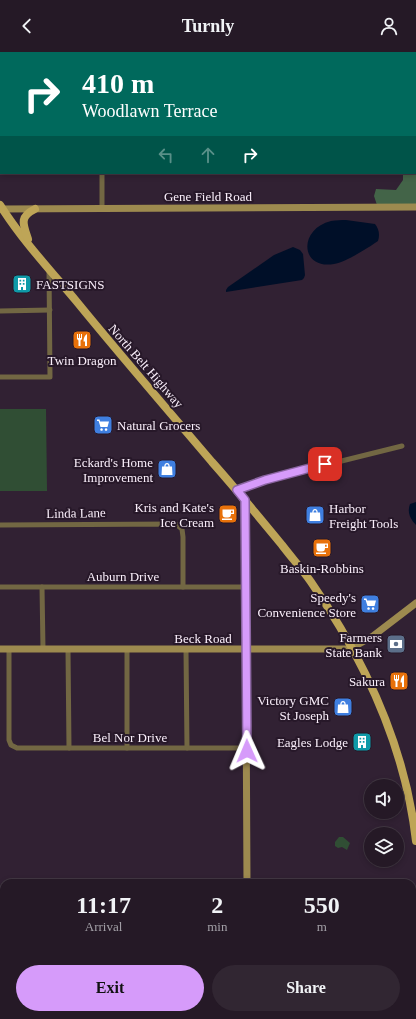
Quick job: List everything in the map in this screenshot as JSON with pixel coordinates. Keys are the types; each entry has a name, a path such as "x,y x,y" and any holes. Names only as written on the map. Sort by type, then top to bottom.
{"main road":[{"name":"North Belt Highway","path":"1,208 104,336 237,490 310,581 353,648 370,683 393,739 408,797 416,841"},
{"path":"30,245 24,230 24,219 26,214 35,209"}],"street":[{"path":"102,174 102,209"},
{"name":"Gene Field Road","path":"1,208 102,209 416,207"},
{"path":"0,377 50,378 49,269"},
{"path":"0,311 50,310"},
{"path":"237,490 301,470 402,446"},
{"path":"245,500 247,879"},
{"name":"Linda Lane","path":"0,525 176,524 182,529 184,537 183,587"},
{"name":"Auburn Drive","path":"0,587 246,587"},
{"path":"42,587 42,650"},
{"name":"Beck Road","path":"0,649 322,650 353,648 373,636 416,603"},
{"name":"Bel Nor Drive","path":"9,649 9,740 13,747 247,748"},
{"path":"127,649 127,748"},
{"path":"68,650 69,748"},
{"path":"186,650 187,748"}],"green space":[{"path":"403,174 416,174 416,205 377,205 374,196 376,189 396,190 403,180"},
{"path":"0,409 46,409 47,491 0,491"},
{"path":"339,837 343,837 350,843 347,850 342,847 338,848 335,846 335,842"}],"water":[{"path":"346,220 375,224 379,232 378,241 345,261 339,263 323,264 315,261 309,255 307,248 308,240 313,232 320,225 331,221"},
{"path":"293,247 300,250 303,254 305,275 302,280 226,292 228,287 274,255"},
{"path":"416,502 416,525 411,518 409,510 410,504"}],"place":[{"name":"FASTSIGNS","path":"22,284"},
{"name":"Twin Dragon","path":"82,340"},
{"name":"Natural Grocers","path":"103,425"},
{"name":"Eckard's Home Improvement","path":"167,469"},
{"name":"Kris and Kate's Ice Cream","path":"228,514"},
{"name":"Harbor Freight Tools","path":"315,515"},
{"name":"Baskin-Robbins","path":"322,548"},
{"name":"Speedy's Convenience Store","path":"370,604"},
{"name":"Farmers State Bank","path":"396,644"},
{"name":"Sakura","path":"399,681"},
{"name":"Victory GMC St Joseph","path":"343,707"},
{"name":"Eagles Lodge","path":"362,742"}],"route":[{"path":"247,751 245,500 237,490 265,480 325,464"}]}
